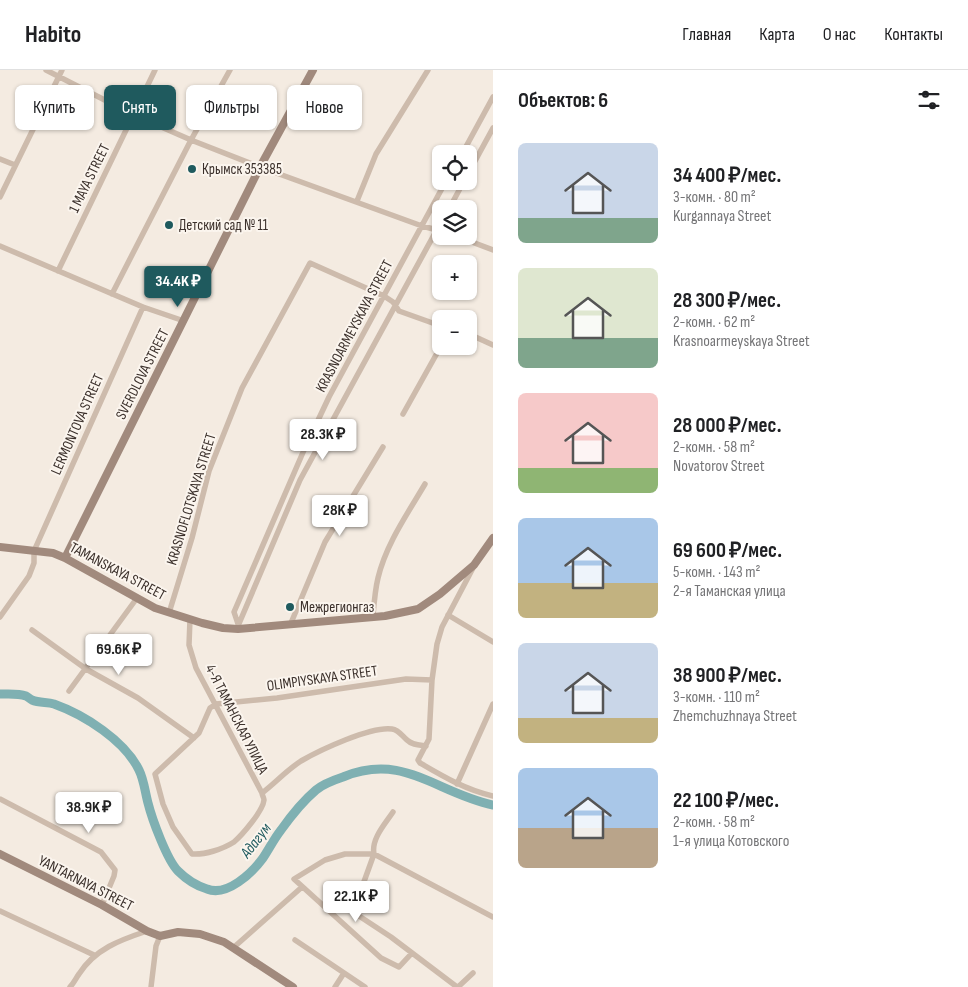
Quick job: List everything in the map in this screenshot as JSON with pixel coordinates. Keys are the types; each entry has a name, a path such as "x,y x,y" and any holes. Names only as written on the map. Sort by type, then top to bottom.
{"main road":[{"name":"SVERDLOVA STREET","path":"65,558 260,167 314,70"},
{"name":"TAMANSKAYA STREET","path":"0,548 53,553 155,608 223,628 402,614 418,609 440,594 474,565 493,539"},
{"name":"YANTARNAYA STREET","path":"0,854 160,936"},
{"path":"160,936 178,932 200,934 218,940 293,987"}],"street":[{"path":"46,70 104,99"},
{"path":"0,197 62,70"},
{"name":"1 MAYA STREET","path":"148,85 155,70"},
{"path":"112,294 230,70"},
{"path":"357,201 376,154 428,70"},
{"path":"467,145 493,96"},
{"path":"477,157 493,128"},
{"name":"1 MAYA STREET","path":"58,270 127,130"},
{"path":"169,130 260,167 432,228"},
{"path":"0,159 14,165"},
{"name":"KRASNOARMEYSKAYA STREET","path":"238,626 234,612 304,450 330,397 441,190"},
{"name":"KRASNOARMEYSKAYA STREET","path":"238,626 300,480 432,242"},
{"path":"477,244 493,250"},
{"path":"0,246 143,307 184,322"},
{"name":"KRASNOFLOTSKAYA STREET","path":"169,613 192,538 209,471 242,388 310,263 384,296"},
{"path":"384,296 393,302 399,311 432,323"},
{"name":"LERMONTOVA STREET","path":"0,617 29,576 34,563 34,551 143,307"},
{"path":"477,338 493,346"},
{"path":"403,414 436,355"},
{"path":"291,624 325,542 383,447"},
{"path":"372,616 382,565 401,524 425,484"},
{"path":"474,565 442,627 437,644 432,680 429,738 418,760 420,763 457,784 478,793 493,796"},
{"path":"69,691 137,598"},
{"path":"448,615 492,641"},
{"name":"4-Я ТАМАНСКАЯ УЛИЦА","path":"190,619 189,645 196,668 262,793 300,762 346,740 380,728 394,729 414,744 426,746"},
{"path":"32,630 86,668 138,698 194,738"},
{"name":"OLIMPIYSKAYA STREET","path":"216,704 277,698 406,679 432,680"},
{"path":"216,704 210,708 199,733 155,774 163,804 173,827 192,854 202,855 233,842 248,828 262,806 264,799 262,793"},
{"path":"457,784 493,704"},
{"path":"0,799 102,852 115,870 102,905"},
{"path":"393,812 380,831 373,846 374,854 354,914 412,953 457,987 473,973"},
{"path":"412,953 399,967 381,958 294,879 325,860 345,854 374,854 493,917"},
{"path":"233,948 302,888"},
{"path":"0,910 94,955"},
{"path":"70,987 94,955 114,942 147,931"},
{"path":"151,987 156,946 160,936"},
{"path":"295,940 366,987"},
{"path":"335,987 344,973"}],"waterway":[{"name":"Адагум","path":"0,694 20,694 31,700 54,704 91,722 114,739 133,759 139,770 156,829 174,866 199,886 215,891 231,887 246,877 263,858 278,833 306,799 319,788 336,779 365,771 384,769 420,777 454,792 493,805"}],"place":[{"name":"Крымск 353385","path":"192,169"},
{"name":"Детский сад № 11","path":"169,225"},
{"name":"Межрегионгаз","path":"290,607"}]}
